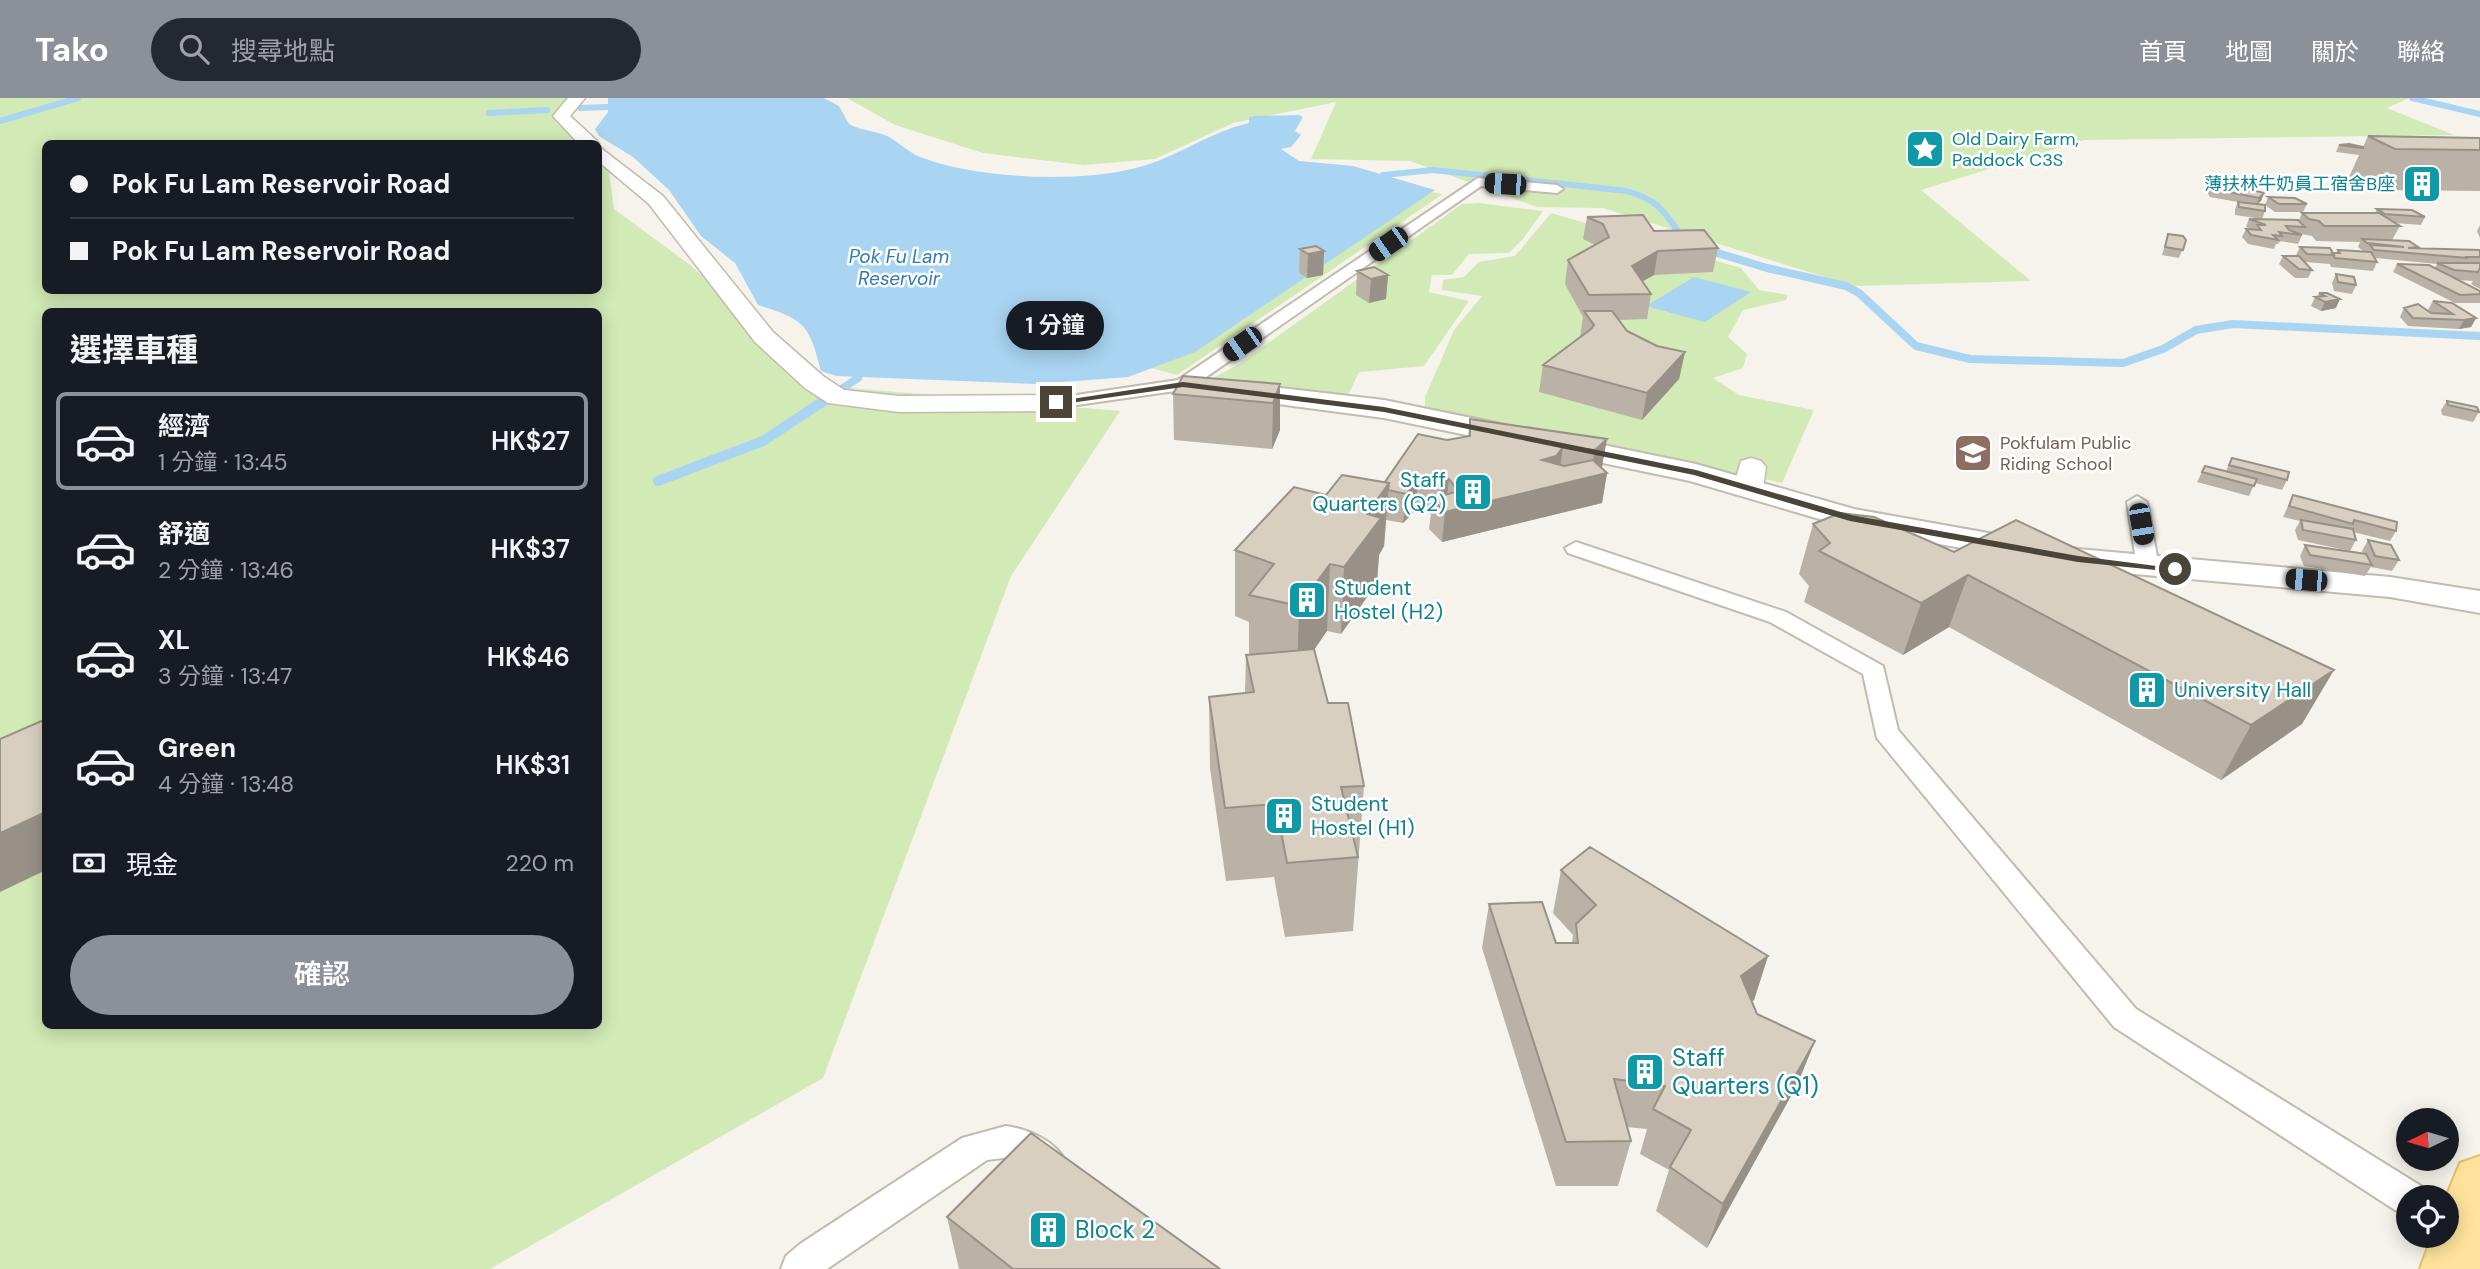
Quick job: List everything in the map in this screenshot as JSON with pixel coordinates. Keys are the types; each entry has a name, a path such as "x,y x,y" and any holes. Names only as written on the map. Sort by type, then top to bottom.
{"street":[{"path":"577,98 563,116 586,140"},
{"path":"602,153 656,200 764,337 837,397 900,404 1056,402"},
{"path":"1183,385 1384,409 1696,473 1750,478 1850,518 2078,559 2390,587 2480,602"}],"lane":[{"path":"1056,402 1183,385 1478,183 1557,188"},
{"path":"2137,502 2148,567"},
{"path":"1576,548 1778,617 1874,671 1886,732 2125,1018 2396,1190"},
{"path":"800,1269 813,1257 975,1150 1001,1139 1024,1146 1078,1182"}],"green space":[{"path":"0,98 584,98 571,114 596,140 42,140 42,294 602,294 602,146 606,150 614,209 689,264 826,386 1120,411 1011,576 823,1078 490,1269 0,1269"},
{"path":"847,98 2409,98 2387,108 2454,135 2084,140 1921,190 2031,281 1854,286 1603,208 1537,207 1410,161 1311,159 1336,102 1233,123 1155,159 1083,165 983,153 895,125"},
{"path":"1422,191 1443,194 1177,375 1151,368"},
{"path":"1479,203 1543,211 1509,253 1469,254 1452,275 1432,275 1429,292 1469,301 1424,366 1359,372 1346,399 1210,380 1239,364 1462,204"},
{"path":"1551,213 1741,268 1759,290 1788,295 1786,300 1743,310 1728,337 1747,354 1743,368 1713,378 1739,395 1814,410 1782,483 1425,407 1425,397 1454,330 1482,296 1442,290 1443,280 1464,277 1479,262 1515,256"}],"water":[{"name":"Pok Fu Lam Reservoir","path":"608,98 824,98 839,106 849,124 889,137 920,157 969,170 1057,177 1086,176 1136,168 1165,158 1220,132 1249,123 1249,117 1299,115 1303,117 1295,131 1301,135 1291,147 1281,149 1299,161 1353,166 1435,190 1195,352 1128,377 1036,384 837,376 821,371 813,343 803,326 786,315 758,305 735,263 701,236 669,190 633,157 599,136 595,129 608,112"},
{"path":"1694,277 1751,292 1705,322 1646,306"}],"building":[{"path":"2368,136 2480,138 2480,150 2395,149"},
{"path":"2339,145 2363,147 2363,148"},
{"path":"2214,180 2264,193 2259,198 2213,189 2210,185"},
{"path":"2268,197 2295,198 2307,204 2279,204"},
{"path":"2238,202 2265,205 2265,211 2239,207"},
{"path":"2377,209 2412,210 2425,217 2385,214"},
{"path":"2302,213 2379,213 2400,226 2324,226"},
{"path":"1643,215 1654,231 1704,230 1718,248 1658,251 1632,266 1651,294 1589,295 1568,260 1609,237 1603,224 1587,217"},
{"path":"2249,219 2298,220 2305,227 2286,226 2302,235 2279,232 2282,236 2273,235 2278,240 2251,235 2246,229 2261,230 2257,225 2266,225"},
{"path":"2168,234 2183,236 2186,240 2183,250 2165,247"},
{"path":"2362,239 2409,241 2418,247 2408,248 2480,250 2480,257 2374,250 2370,245 2404,247 2367,243"},
{"path":"1316,246 1324,251 1308,254 1300,249"},
{"path":"2300,247 2330,248 2334,255 2307,254"},
{"path":"2338,250 2371,252 2377,262 2335,258 2332,253 2340,253"},
{"path":"2283,256 2299,256 2312,270 2299,269"},
{"path":"2437,263 2480,263 2480,268 2478,272 2454,270"},
{"path":"2397,264 2429,265 2480,291 2480,294 2460,295"},
{"path":"1374,267 1388,275 1371,279 1357,271"},
{"path":"2336,274 2354,277 2356,285 2338,282"},
{"path":"2319,293 2327,293 2340,299 2325,302 2315,297 2325,296"},
{"path":"2433,301 2452,303 2476,318 2413,318 2404,308 2418,304 2431,313 2453,314"},
{"path":"1584,311 1612,311 1627,331 1657,346 1685,352 1647,393 1543,365 1591,329 1594,325"},
{"path":"1183,376 1280,384 1273,403 1173,394"},
{"path":"2447,401 2477,407 2479,412 2448,405"},
{"path":"1470,419 1607,439 1595,450 1563,447 1556,456 1542,460 1564,466 1593,460 1607,473 1445,512 1432,499 1458,491 1449,479 1441,486 1418,482 1406,494 1388,490 1389,483 1385,482 1418,434 1447,440 1470,436"},
{"path":"2232,458 2289,472 2287,480 2229,465"},
{"path":"2205,466 2257,479 2254,486 2202,472"},
{"path":"1342,475 1389,483 1367,514 1381,518 1344,567 1330,564 1299,606 1249,595 1274,564 1235,550 1294,487 1326,495"},
{"path":"2293,495 2397,522 2396,531 2354,520 2353,524 2289,506"},
{"path":"1840,513 1874,517 1954,552 2016,520 2334,670 2251,725 1968,575 1921,603 1819,551 1830,543 1813,524"},
{"path":"2301,520 2353,529 2356,540 2303,530"},
{"path":"2368,540 2391,545 2399,560 2375,556"},
{"path":"2305,545 2366,554 2372,565 2310,555"},
{"path":"1314,649 1328,703 1348,703 1364,786 1341,787 1358,857 1287,863 1276,804 1225,808 1209,697 1254,692 1246,655"},
{"path":"42,721 42,814 0,833 0,739"},
{"name":"Staff Quarters (Q1)","path":"1590,847 1768,956 1741,976 1757,1014 1815,1041 1723,1204 1670,1167 1691,1130 1653,1109 1665,1086 1614,1079 1631,1141 1566,1142 1489,904 1542,902 1556,943 1578,943 1576,924 1596,905 1561,870"},
{"path":"1031,1133 1220,1269 1013,1269 947,1217"}],"waterway":[{"path":"0,121 78,98"},
{"path":"2412,98 2480,114"},
{"path":"580,108 608,107"},
{"path":"489,113 547,110"},
{"path":"1383,175 1433,170 1627,191 1657,205 1678,231"},
{"path":"1676,230 1684,241"},
{"path":"1701,248 1767,268 1846,286 1859,293 1916,346 1970,359 2123,363 2163,349 2196,330 2233,324 2480,336"},
{"path":"825,400 858,378"},
{"path":"658,481 763,441 825,400"}],"place":[{"name":"Old Dairy Farm, Paddock C3S","path":"1925,149"},
{"name":"薄扶林牛奶員工宿舍B座","path":"2422,184"},
{"name":"Pokfulam Public Riding School","path":"1973,453"},
{"name":"Staff Quarters (Q2)","path":"1473,492"},
{"name":"Student Hostel (H2)","path":"1307,600"},
{"name":"University Hall","path":"2147,690"},
{"name":"Student Hostel (H1)","path":"1284,816"},
{"name":"Staff Quarters (Q1)","path":"1645,1072"},
{"name":"Block 2","path":"1048,1230"}],"route":[{"path":"1056,402 1183,385 1384,409 1696,473 1850,518 2078,559 2175,569"}]}
